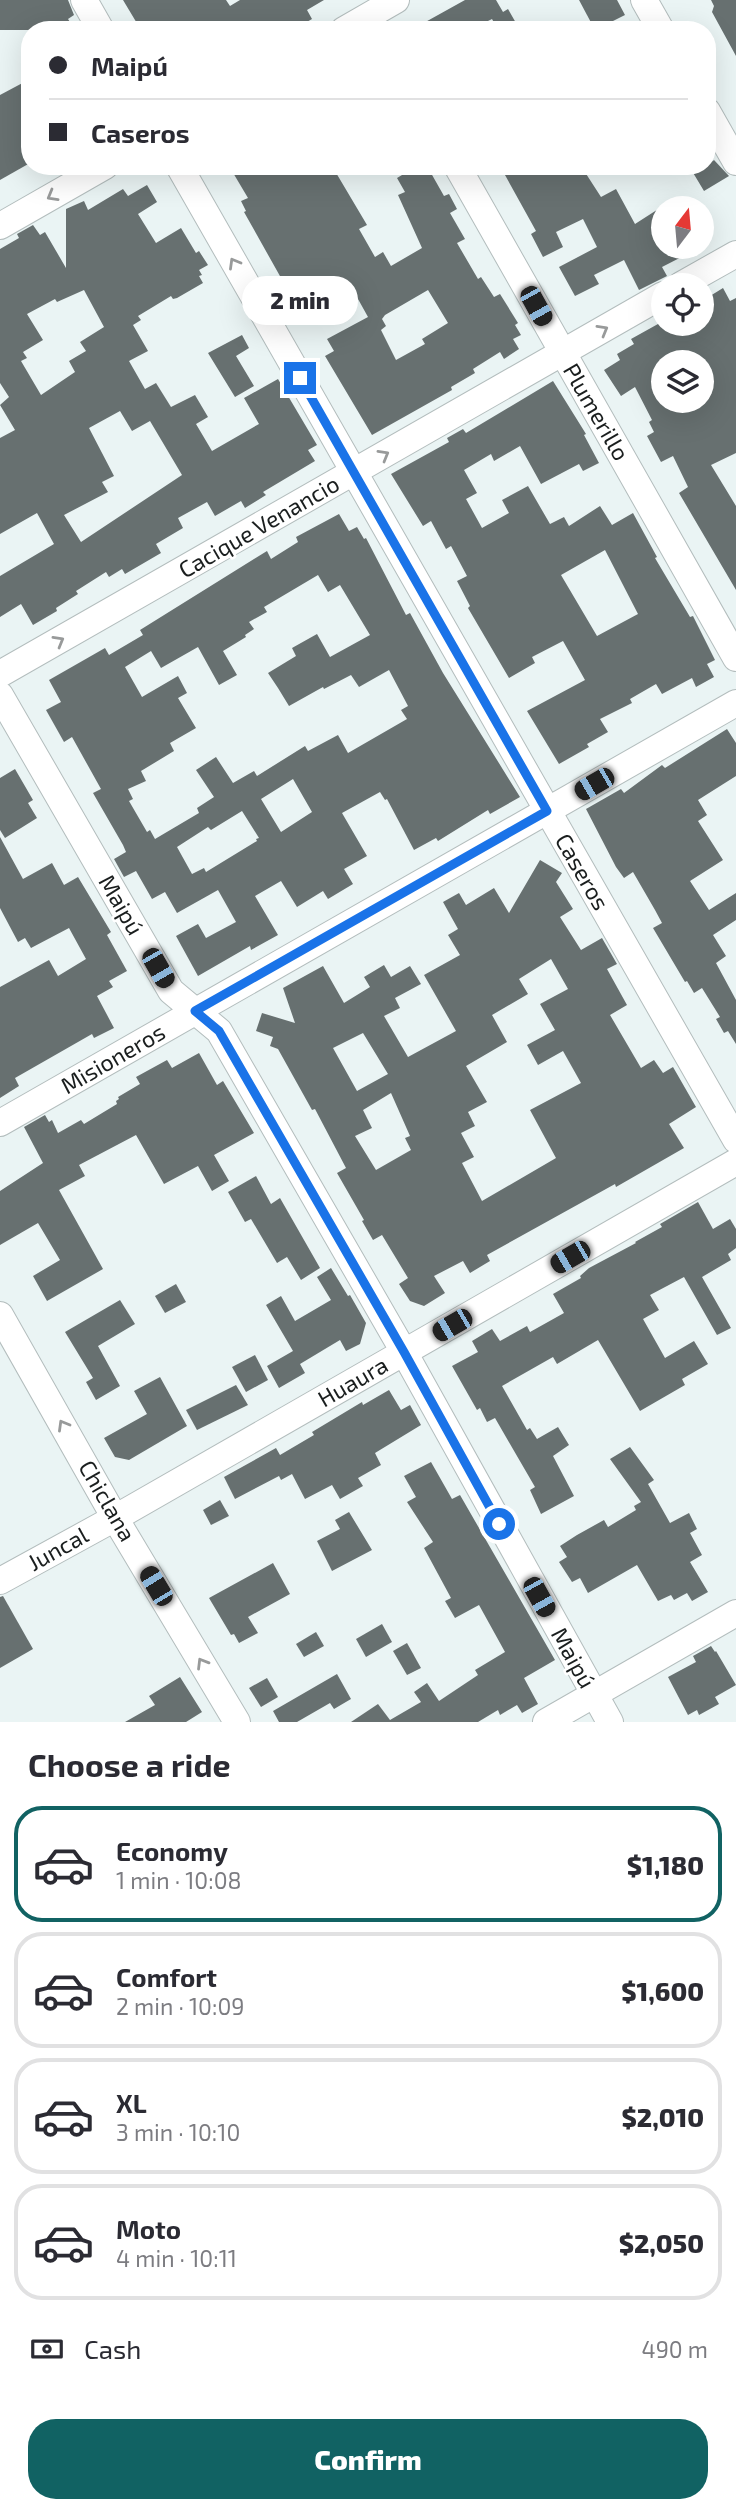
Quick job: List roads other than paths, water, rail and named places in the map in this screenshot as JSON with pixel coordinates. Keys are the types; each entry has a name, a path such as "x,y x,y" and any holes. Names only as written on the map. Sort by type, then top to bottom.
{"street":[{"path":"84,0 96,21"},
{"path":"371,15 396,0"},
{"path":"644,0 656,21"},
{"path":"716,127 736,162"},
{"path":"0,226 89,175"},
{"name":"Caseros","path":"184,175 736,1140"},
{"name":"Plumerillo","path":"462,175 736,658"},
{"path":"702,273 736,254"},
{"name":"Cacique Venancio","path":"0,674 651,302"},
{"name":"Maipú","path":"0,695 171,991 219,1031 404,1352 610,1722"},
{"name":"Misioneros","path":"0,1123 736,703"},
{"name":"Huaura","path":"115,1518 736,1162"},
{"name":"Chiclana","path":"0,1315 115,1518 237,1722"},
{"name":"Juncal","path":"0,1581 115,1518"},
{"path":"546,1722 736,1613"}]}
